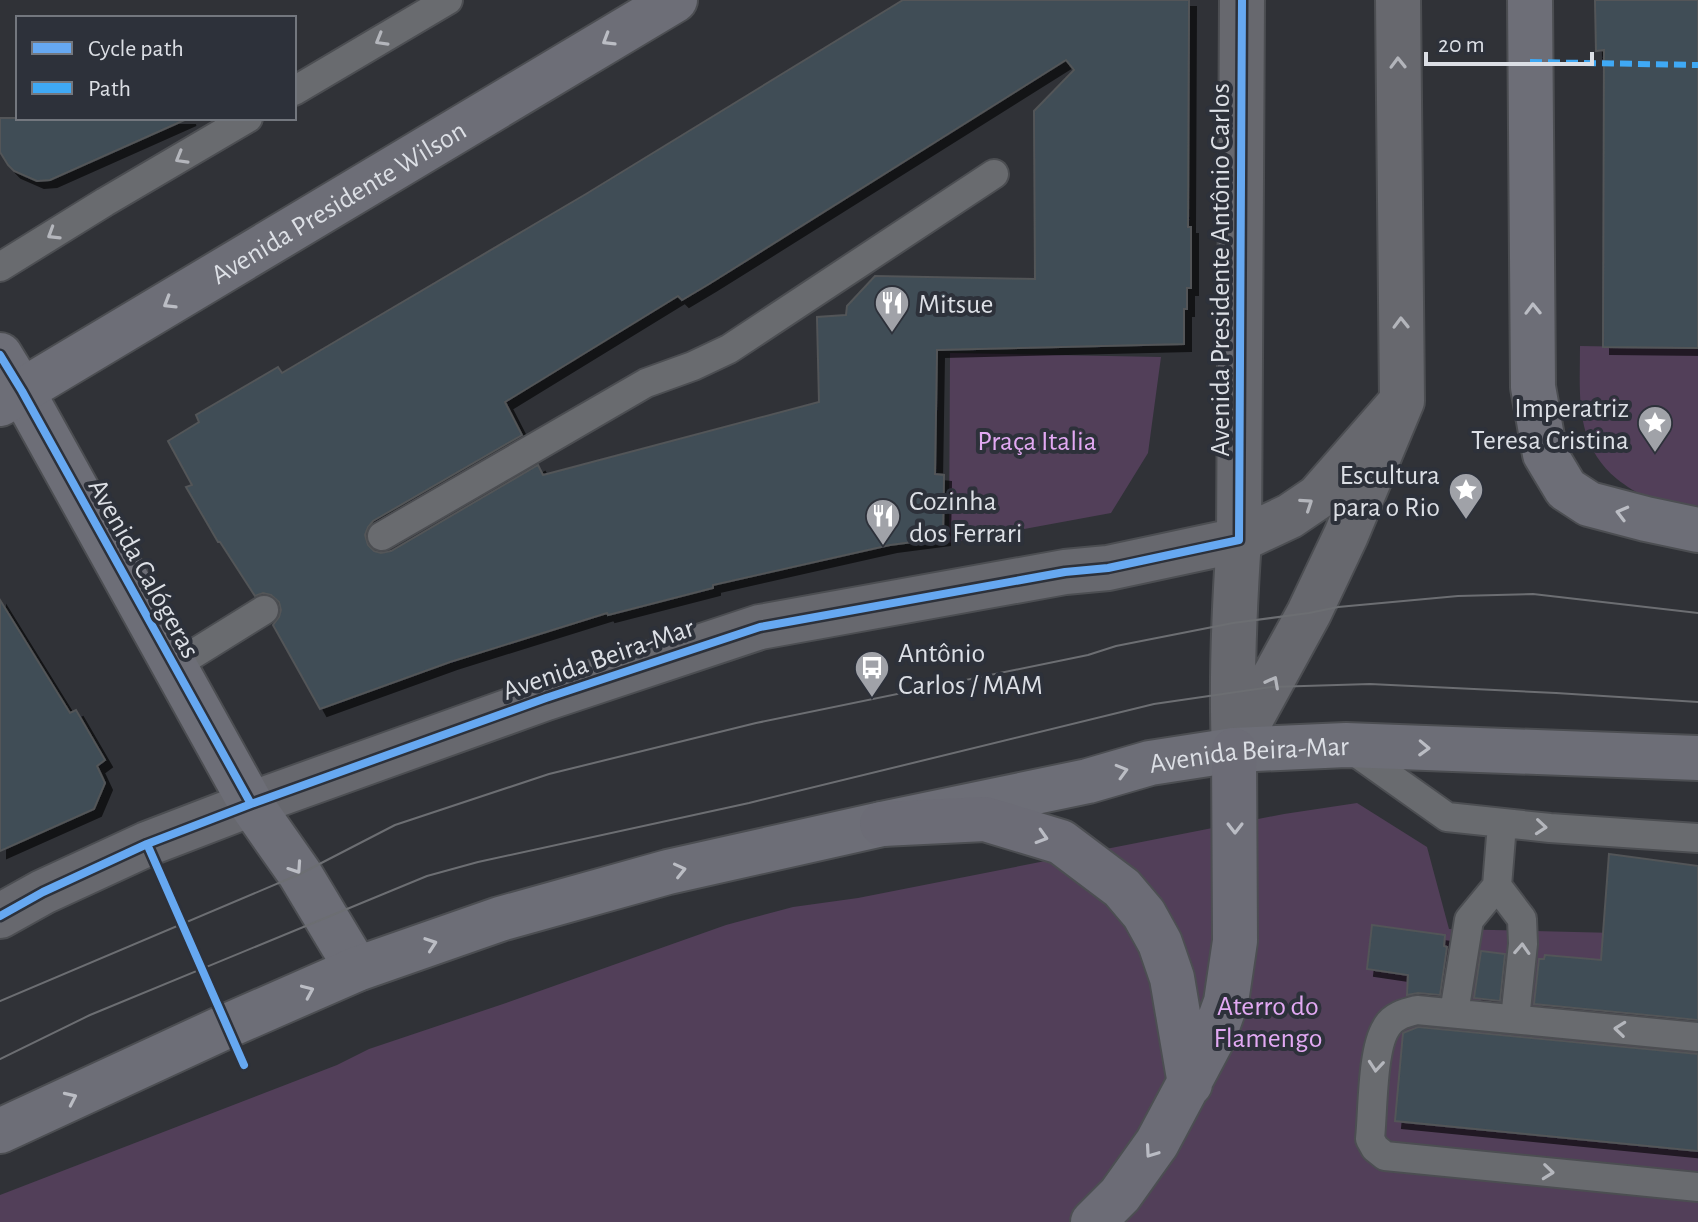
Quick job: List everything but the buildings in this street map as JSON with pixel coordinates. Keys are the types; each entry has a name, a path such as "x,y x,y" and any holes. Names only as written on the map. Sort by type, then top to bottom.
{"highway":[{"path":"1093,1222 1120,1195 1157,1143 1213,1038 1226,1002 1235,941 1234,750"},
{"path":"882,824 985,819 1061,842 1122,888 1144,914 1160,943 1172,978 1190,1084"}],"main road":[{"name":"Avenida Presidente Wilson","path":"7,383 675,0"},
{"name":"Avenida Presidente Antônio Carlos","path":"1234,750 1233,623 1239,540 1242,0"},
{"path":"1234,750 1309,613 1346,535 1402,401 1398,0"},
{"path":"1530,0 1533,387 1545,454 1566,489 1589,504 1698,530"},
{"name":"Avenida Calógeras","path":"7,383 174,666 251,804 300,874 357,969"},
{"name":"Avenida Beira-Mar","path":"0,916 43,892 147,844 251,804 546,698 760,627 1065,572 1108,568 1239,540 1290,516 1318,497 1402,401"},
{"name":"Avenida Beira-Mar","path":"0,1131 357,969 500,919 638,881 882,824 1088,781 1150,763 1234,750 1346,745 1698,758"}],"lane":[{"path":"296,90 448,0"},
{"path":"0,267 245,120"},
{"path":"382,536 646,383 729,349 994,174"},
{"path":"174,666 264,610"},
{"path":"1346,745 1447,817 1698,838"},
{"path":"1454,1013 1469,920 1497,886 1502,824"},
{"path":"1497,886 1522,919 1523,944 1515,1019"},
{"path":"1698,1037 1417,1010 1402,1014 1387,1025 1378,1046 1370,1139 1385,1156 1698,1187"}],"green space":[{"path":"1580,346 1698,348 1698,506 1640,494 1603,465 1593,450 1582,418"},
{"name":"Praça Italia","path":"950,353 1161,357 1148,453 1111,513 949,543"},
{"name":"Aterro do Flamengo","path":"1357,803 1427,847 1449,929 1698,935 1698,1222 0,1222 0,1195 337,1065 369,1049 726,925 793,907 858,898 1284,814"}],"tram line":[{"path":"0,1001 300,874 395,825 549,774 756,723 1088,655 1116,646 1233,623 1338,607 1458,596 1533,594 1698,613"},
{"path":"0,1059 90,1015 427,876 749,803 1154,704 1271,687 1370,684 1698,702"}],"marked path":[{"path":"1530,62 1698,65"}],"cycle path":[{"path":"0,916 43,892 147,844 251,804 546,698 760,627 1065,572 1108,568 1239,540 1242,0"},
{"path":"0,355 251,804"},
{"path":"147,844 244,1065"}],"place":[{"name":"Mitsue","path":"892,334"},
{"name":"Imperatriz Teresa Cristina","path":"1655,454"},
{"name":"Escultura para o Rio","path":"1466,521"},
{"name":"Cozinha dos Ferrari","path":"883,547"},
{"name":"Antônio Carlos / MAM","path":"872,699"}]}
